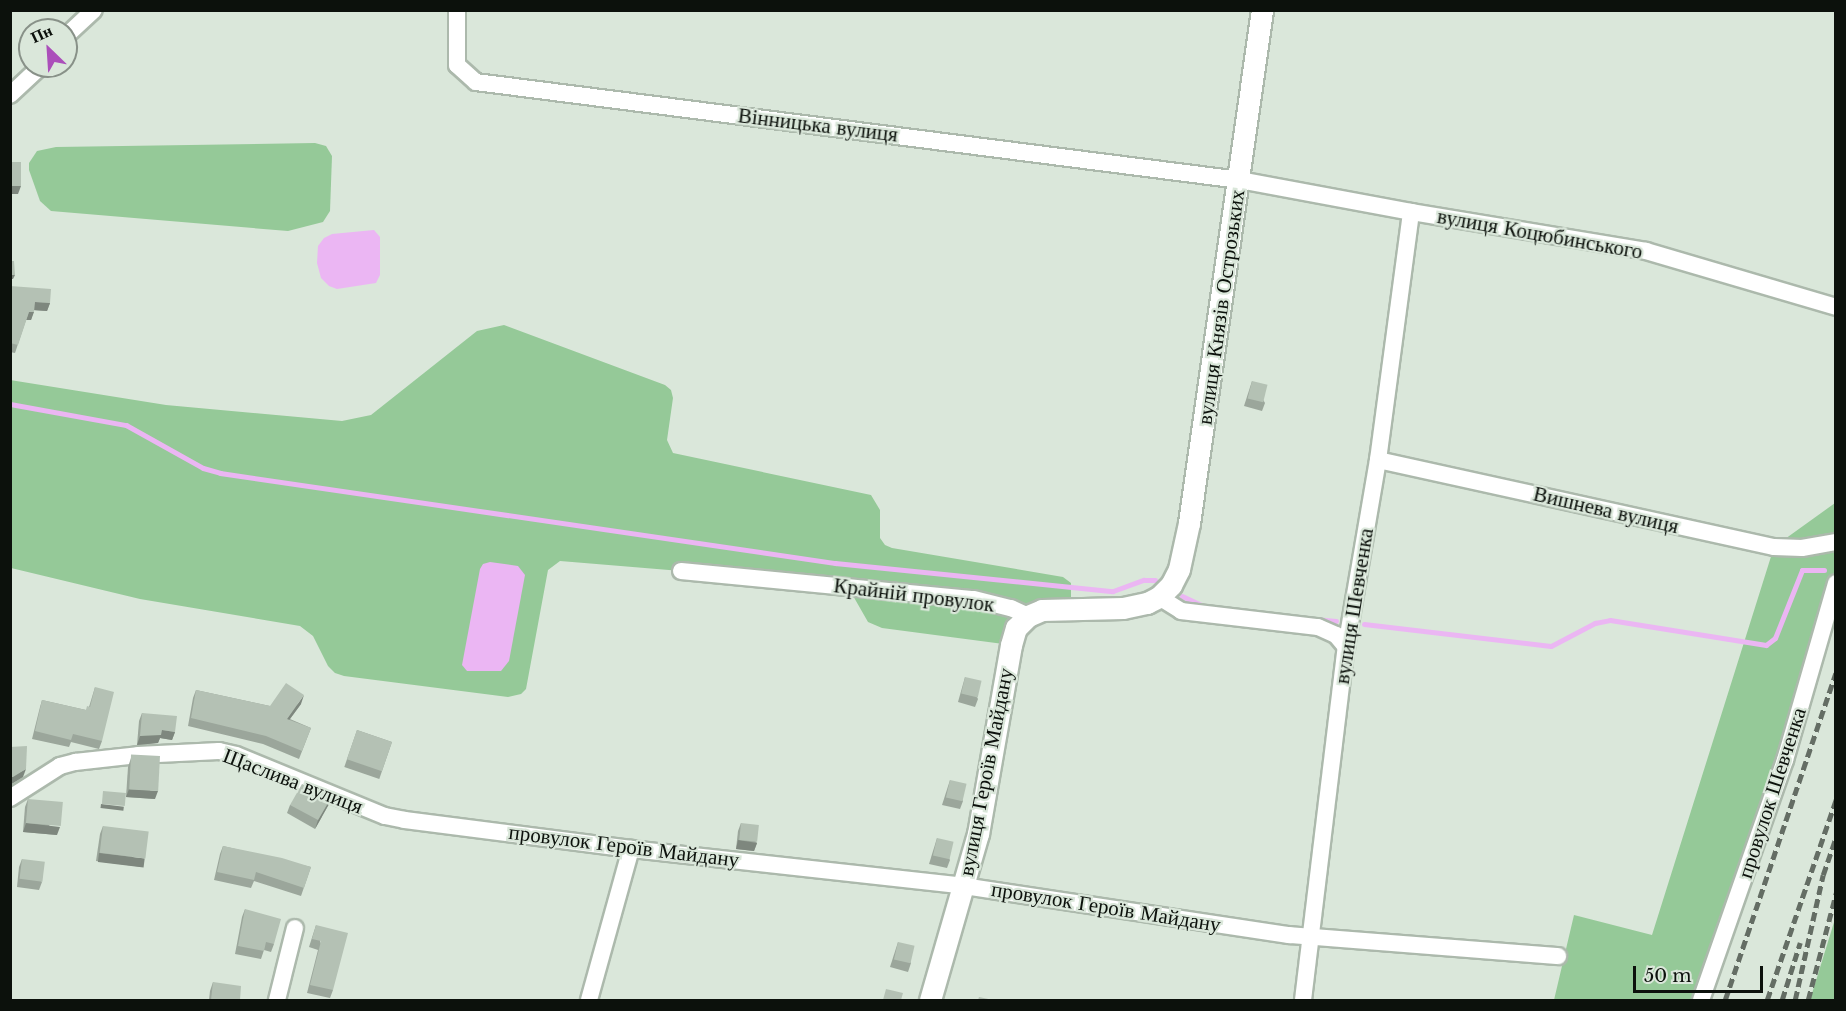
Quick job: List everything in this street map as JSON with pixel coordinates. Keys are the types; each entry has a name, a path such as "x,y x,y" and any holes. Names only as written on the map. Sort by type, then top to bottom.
{"street":[{"path":"78,25 94,10"},
{"name":"Вінницька вулиця","path":"457,10 457,65 476,82 1240,180"},
{"name":"вулиця Князів Острозьких","path":"1159,597 1175,578 1185,546 1240,180 1262,10"},
{"path":"10,95 28,78"},
{"name":"вулиця Коцюбинського","path":"1240,180 1411,212 1646,251 1836,307"},
{"name":"вулиця Шевченка","path":"1303,1000 1313,935 1346,647 1378,460 1411,212"},
{"name":"Вишнева вулиця","path":"1378,460 1774,547 1802,548 1836,542"},
{"name":"Крайній провулок","path":"681,572 974,599 1011,608 1028,616"},
{"name":"провулок Шевченка","path":"1701,1000 1785,760 1836,583"},
{"path":"1028,616 1042,610 1061,608 1135,606 1159,597 1180,611 1318,627 1336,635 1346,647"},
{"name":"вулиця Героїв Майдану","path":"930,1000 978,834 1011,645 1016,628 1028,616"},
{"name":"Щаслива вулиця","path":"10,798 60,766 75,762 138,755 219,751 236,755 385,816 405,820"},
{"name":"провулок Героїв Майдану","path":"405,820 631,849 964,886 1289,935 1313,935 1558,956"},
{"path":"589,1000 631,849"},
{"path":"277,1000 295,928"}],"green space":[{"path":"315,143 326,146 332,156 330,211 323,222 288,231 51,211 40,201 29,170 29,163 37,151 56,147"},
{"path":"504,325 665,385 671,390 673,398 667,440 673,453 871,495 880,510 880,538 885,545 1063,577 1071,583 1071,608 1042,610 1011,645 882,628 868,622 852,594 681,571 560,561 548,570 526,689 521,694 508,697 344,676 335,673 328,666 313,636 300,626 140,599 11,568 10,380 166,405 342,421 371,415 477,331"},
{"path":"1835,503 1835,583 1701,1000 1554,1000 1574,915 1652,935 1774,547"},
{"path":"1835,919 1835,1000 1810,1000"}],"shaded area":[{"path":"374,230 380,237 380,275 376,283 337,289 329,286 321,278 317,263 318,246 324,238 332,234"},
{"path":"490,562 518,566 525,575 509,661 501,671 467,671 462,665 480,569 483,564"}],"building":[{"path":"10,162 21,162 21,186 10,186"},
{"path":"10,261 14,261 15,275 10,275"},
{"path":"10,286 51,289 50,303 35,302 34,312 29,312 18,345 10,343"},
{"path":"1252,381 1268,385 1263,402 1248,398"},
{"path":"965,677 982,681 978,697 961,694"},
{"path":"286,683 304,695 287,719 311,728 302,751 266,736 191,718 196,690 270,706"},
{"path":"95,687 114,692 102,741 73,734 71,740 35,731 42,700 86,710 87,706 90,707"},
{"path":"142,713 177,716 175,732 162,730 161,735 140,736"},
{"path":"357,730 392,742 382,771 347,759"},
{"path":"27,746 26,769 10,777 10,747"},
{"path":"131,754 160,756 158,791 129,789"},
{"path":"950,780 967,784 963,801 946,798"},
{"path":"302,784 332,796 318,820 290,805"},
{"path":"103,791 126,793 125,806 102,804"},
{"path":"28,799 63,802 61,826 26,823"},
{"path":"741,823 759,825 757,842 739,840"},
{"path":"103,826 149,832 145,858 100,853"},
{"path":"937,838 954,842 950,859 933,856"},
{"path":"223,846 282,858 311,867 304,888 256,872 254,880 217,872"},
{"path":"22,859 45,862 42,882 20,879"},
{"path":"245,909 281,919 274,944 266,942 264,951 238,946"},
{"path":"316,925 348,933 333,990 310,985 321,941 312,939"},
{"path":"898,942 915,946 911,963 894,960"},
{"path":"213,982 241,986 240,1000 211,1000"},
{"path":"886,989 903,993 901,1000 883,1000"}],"waterway":[{"path":"10,404 126,425 203,468 220,473 835,563 1113,591 1144,580 1155,580"},
{"path":"1364,624 1551,646 1595,623 1610,620 1766,645 1775,638 1802,570 1824,570"},
{"path":"1182,596 1203,606"},
{"path":"1314,619 1336,621"}],"railway":[{"path":"1725,1000 1836,673"},
{"path":"1767,1000 1836,800"},
{"path":"1795,1000 1823,875 1836,837"},
{"path":"1808,1000 1836,893"},
{"path":"1782,1000 1800,943"}]}
